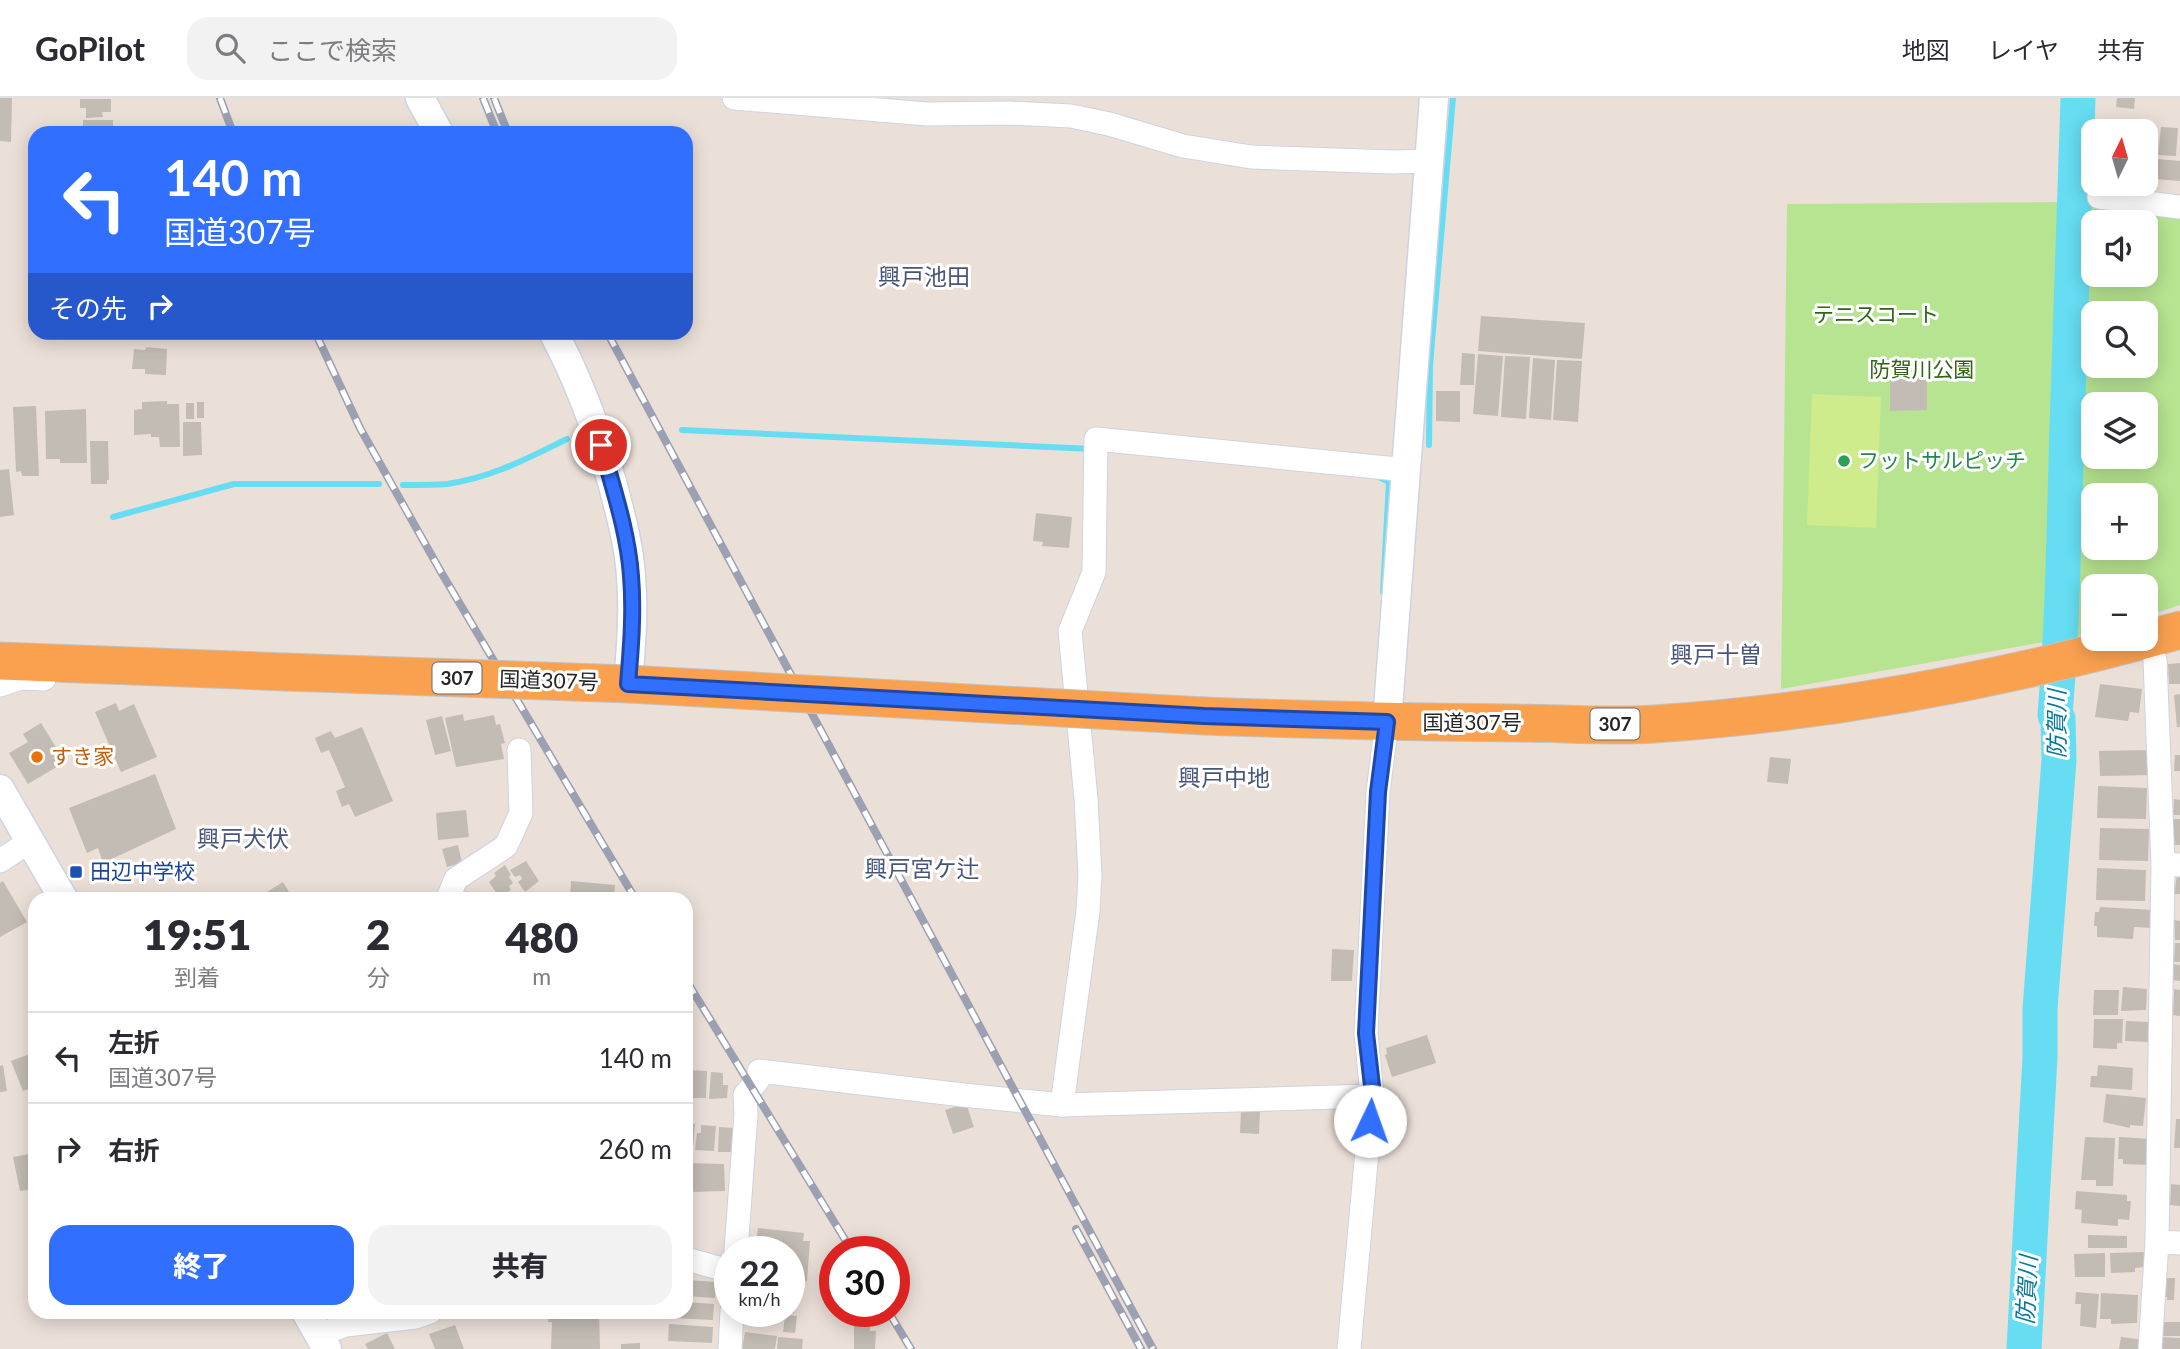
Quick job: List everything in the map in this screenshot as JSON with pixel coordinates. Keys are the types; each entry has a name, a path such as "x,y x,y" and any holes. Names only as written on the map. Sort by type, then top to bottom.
{"highway":[{"name":"国道307号","path":"0,661 628,684 1204,716 1387,722 1652,724 1778,712 1901,696 2089,656 2180,630"}],"street":[{"path":"421,98 435,126"},
{"path":"734,98 927,114 1010,113 1071,116 1184,146 1251,157 1429,161"},
{"path":"1349,1349 1372,1096 1366,1033 1378,792 1387,722 1434,98"},
{"path":"2099,197 2180,207"},
{"path":"557,340 585,397 624,531 631,575 632,635 628,684"},
{"path":"1062,1105 1089,899 1086,799 1070,631 1094,572 1096,439 1407,470"},
{"path":"2150,1349 2157,1242 2171,865 2155,660"},
{"path":"0,685 21,678 85,682 160,667"},
{"path":"450,892 456,879 506,846 521,813 519,750"},
{"path":"0,789 59,892"},
{"path":"0,861 30,841"},
{"path":"737,1236 745,1095 758,1080 759,1071 1062,1105 1372,1096"},
{"path":"2157,1242 2180,1243"},
{"path":"693,1261 714,1267"},
{"path":"317,1332 386,1319"},
{"path":"730,1349 731,1327"}],"green space":[{"name":"防賀川公園","path":"2065,202 2050,641 1781,689 1787,204"},
{"path":"2083,206 2113,210 2083,210"},
{"path":"2158,216 2180,219 2180,605 2158,612 2158,574 2081,574 2081,635 2067,637 2081,260 2081,287 2158,287"},
{"name":"フットサルピッチ","path":"1812,394 1881,397 1876,528 1807,525"}],"building":[{"path":"0,98 12,98 11,142 0,141"},
{"path":"2117,98 2135,98 2134,109 2116,107"},
{"path":"80,99 111,99 111,112 102,112 103,117 86,118 86,108 80,108"},
{"path":"83,120 113,120 113,126 83,126"},
{"path":"2161,127 2178,128 2176,156 2158,155"},
{"path":"2158,159 2180,161 2180,181 2158,179"},
{"path":"1481,316 1585,323 1582,359 1478,351"},
{"path":"146,347 167,349 166,375 145,374 145,369 132,369 134,349 145,350"},
{"path":"1462,353 1475,354 1474,385 1460,385"},
{"path":"1478,354 1503,356 1498,416 1473,414"},
{"path":"1505,356 1530,357 1526,419 1501,417"},
{"path":"1533,358 1555,360 1551,420 1529,418"},
{"path":"1557,360 1582,361 1578,422 1553,420"},
{"path":"1890,378 1927,378 1927,410 1890,411"},
{"path":"1436,391 1460,391 1460,422 1436,421"},
{"path":"167,401 167,404 179,404 180,447 160,447 159,437 151,437 151,434 134,435 134,410 142,409 142,402"},
{"path":"197,402 204,402 204,418 197,418"},
{"path":"186,403 194,403 194,419 186,419"},
{"path":"36,406 39,476 22,476 21,471 16,472 13,407"},
{"path":"86,409 87,463 60,463 60,459 46,459 45,411"},
{"path":"183,422 201,422 202,455 183,456"},
{"path":"90,441 108,441 107,484 91,484"},
{"path":"9,469 14,515 0,517 0,470"},
{"path":"1036,513 1072,517 1069,548 1042,546 1043,542 1033,541"},
{"path":"2180,663 2180,684 2169,684 2168,664"},
{"path":"2100,684 2142,689 2139,713 2130,712 2128,721 2095,717"},
{"path":"2180,694 2180,727 2177,727 2174,695"},
{"path":"116,703 119,711 134,704 157,757 121,772 95,712"},
{"path":"463,714 464,721 494,715 496,725 500,724 505,743 501,744 504,759 456,767 445,718"},
{"path":"442,716 451,751 435,755 426,720"},
{"name":"すき家","path":"41,723 65,762 28,784 9,753 28,742 23,734"},
{"path":"362,727 393,801 355,817 349,804 342,807 336,791 345,787 329,750 321,753 315,738 331,731 335,738"},
{"path":"2152,750 2152,775 2100,776 2099,751"},
{"path":"2175,755 2180,755 2180,771 2174,771"},
{"path":"1770,757 1791,759 1788,784 1767,782"},
{"path":"155,774 176,829 103,863 98,848 87,853 69,808"},
{"path":"2098,786 2147,788 2146,819 2097,818"},
{"path":"2174,799 2180,800 2180,815 2173,815"},
{"path":"466,810 469,837 438,840 436,813"},
{"path":"2173,819 2180,819 2180,845 2171,845"},
{"path":"2100,828 2149,829 2148,861 2099,860"},
{"path":"458,845 462,863 447,867 442,849"},
{"path":"526,861 539,881 525,892 518,882 522,879 520,875 515,877 510,870"},
{"path":"505,865 513,883 509,886 511,890 496,892 489,882 496,876 494,873"},
{"path":"2097,868 2146,870 2145,901 2096,900"},
{"path":"2177,875 2180,876 2180,894 2174,894"},
{"path":"3,881 27,922 0,937 0,883"},
{"path":"571,881 615,885 615,892 570,892"},
{"path":"283,882 289,892 267,892"},
{"path":"2100,907 2154,910 2153,928 2134,927 2133,939 2097,937 2097,926 2094,926 2095,912 2099,912"},
{"path":"2174,920 2180,921 2180,940 2175,940"},
{"path":"2175,943 2180,943 2180,962 2174,962"},
{"path":"1332,949 1354,950 1352,981 1331,981"},
{"path":"2173,964 2180,965 2180,981 2173,980"},
{"path":"2123,987 2147,989 2146,1010 2121,1011"},
{"path":"2174,989 2180,990 2180,1016 2173,1015"},
{"path":"2094,990 2119,990 2118,1015 2093,1015"},
{"path":"2094,1019 2123,1019 2122,1043 2117,1043 2117,1049 2093,1048"},
{"path":"2126,1021 2150,1022 2150,1042 2125,1041"},
{"path":"1427,1035 1436,1063 1392,1077 1385,1055 1386,1048"},
{"path":"28,1055 28,1089 23,1091 11,1061"},
{"path":"3,1065 7,1091 0,1092 0,1066"},
{"path":"2098,1065 2133,1068 2132,1090 2090,1087 2091,1076 2097,1076"},
{"path":"693,1070 707,1071 706,1098 693,1098"},
{"path":"711,1072 723,1073 723,1085 728,1085 727,1098 709,1099"},
{"path":"2106,1094 2146,1098 2143,1126 2130,1125 2130,1128 2103,1122"},
{"path":"966,1103 974,1127 953,1134 945,1110"},
{"path":"1241,1110 1260,1111 1259,1134 1240,1133"},
{"path":"2176,1119 2180,1119 2180,1148 2174,1148"},
{"path":"701,1125 716,1126 714,1151 695,1150"},
{"path":"719,1127 734,1128 735,1152 718,1152"},
{"path":"2085,1137 2115,1138 2113,1186 2096,1186 2096,1180 2081,1180"},
{"path":"2119,1137 2152,1139 2151,1165 2123,1164 2123,1159 2118,1159"},
{"path":"28,1154 28,1190 20,1191 13,1157"},
{"path":"693,1163 724,1164 725,1191 693,1192"},
{"path":"2171,1184 2180,1185 2180,1206 2170,1205"},
{"path":"2076,1191 2127,1195 2127,1201 2131,1201 2129,1220 2118,1219 2118,1226 2081,1223 2082,1210 2075,1209"},
{"path":"758,1228 804,1233 804,1236 757,1236"},
{"path":"2088,1235 2127,1236 2127,1248 2088,1248"},
{"path":"805,1241 810,1241 807,1281"},
{"path":"2144,1252 2144,1267 2135,1268 2135,1272 2111,1273 2110,1253"},
{"path":"2105,1253 2105,1277 2075,1277 2074,1254"},
{"path":"2165,1278 2175,1278 2174,1300 2164,1297"},
{"path":"693,1280 714,1282 714,1298 693,1296"},
{"path":"2076,1292 2099,1294 2096,1328 2080,1326 2081,1304 2075,1304"},
{"path":"2101,1293 2138,1295 2137,1323 2111,1324 2111,1319 2100,1319"},
{"path":"693,1302 714,1304 713,1320 691,1319"},
{"path":"548,1319 599,1319 600,1349 551,1349 552,1322 548,1322"},
{"path":"2162,1322 2180,1322 2180,1336 2162,1336"},
{"path":"669,1324 713,1327 712,1343 668,1341"},
{"path":"455,1325 464,1349 435,1349 429,1334"},
{"path":"784,1327 796,1327 795,1333 783,1332"},
{"path":"854,1327 870,1327 870,1331 876,1331 875,1349 854,1349"},
{"path":"745,1332 777,1336 775,1349 742,1349"},
{"path":"387,1333 395,1349 368,1349 365,1344"},
{"path":"778,1337 803,1339 802,1349 777,1349"},
{"path":"2121,1337 2145,1340 2144,1349 2119,1349"},
{"path":"2161,1337 2180,1338 2180,1349 2161,1349"},
{"path":"640,1343 640,1349 621,1349 621,1344"}],"waterway":[{"path":"1429,445 1430,365 1453,98"},
{"name":"防賀川","path":"2024,1349 2040,1057 2040,1009 2059,760 2058,719 2055,715 2063,572 2078,98"},
{"path":"682,430 1093,449"},
{"path":"403,485 447,484 479,477 567,439"},
{"path":"1379,477 1389,482 1383,592"},
{"path":"113,517 234,484 379,484"}],"railway":[{"path":"220,98 230,126"},
{"path":"483,98 494,126"},
{"path":"494,98 505,126"},
{"path":"319,340 360,428 441,572 631,892"},
{"path":"611,340 1153,1349"},
{"path":"693,991 843,1236"},
{"path":"1076,1229 1141,1349"},
{"path":"898,1327 911,1349"}],"place":[{"name":"フットサルピッチ","path":"1844,461"},
{"name":"すき家","path":"37,757"},
{"name":"田辺中学校","path":"76,872"}],"district":[{"name":"興戸池田","path":"924,277"},
{"name":"興戸十曽","path":"1716,655"},
{"name":"興戸中地","path":"1224,778"},
{"name":"興戸犬伏","path":"243,839"},
{"name":"興戸宮ケ辻","path":"922,869"}],"route":[{"path":"601,445 617,499 631,575 632,635 628,684 1204,716 1387,722 1378,792 1366,1033 1372,1086 1370,1121"}],"park label":[{"name":"テニスコート","path":"1876,315"}]}
